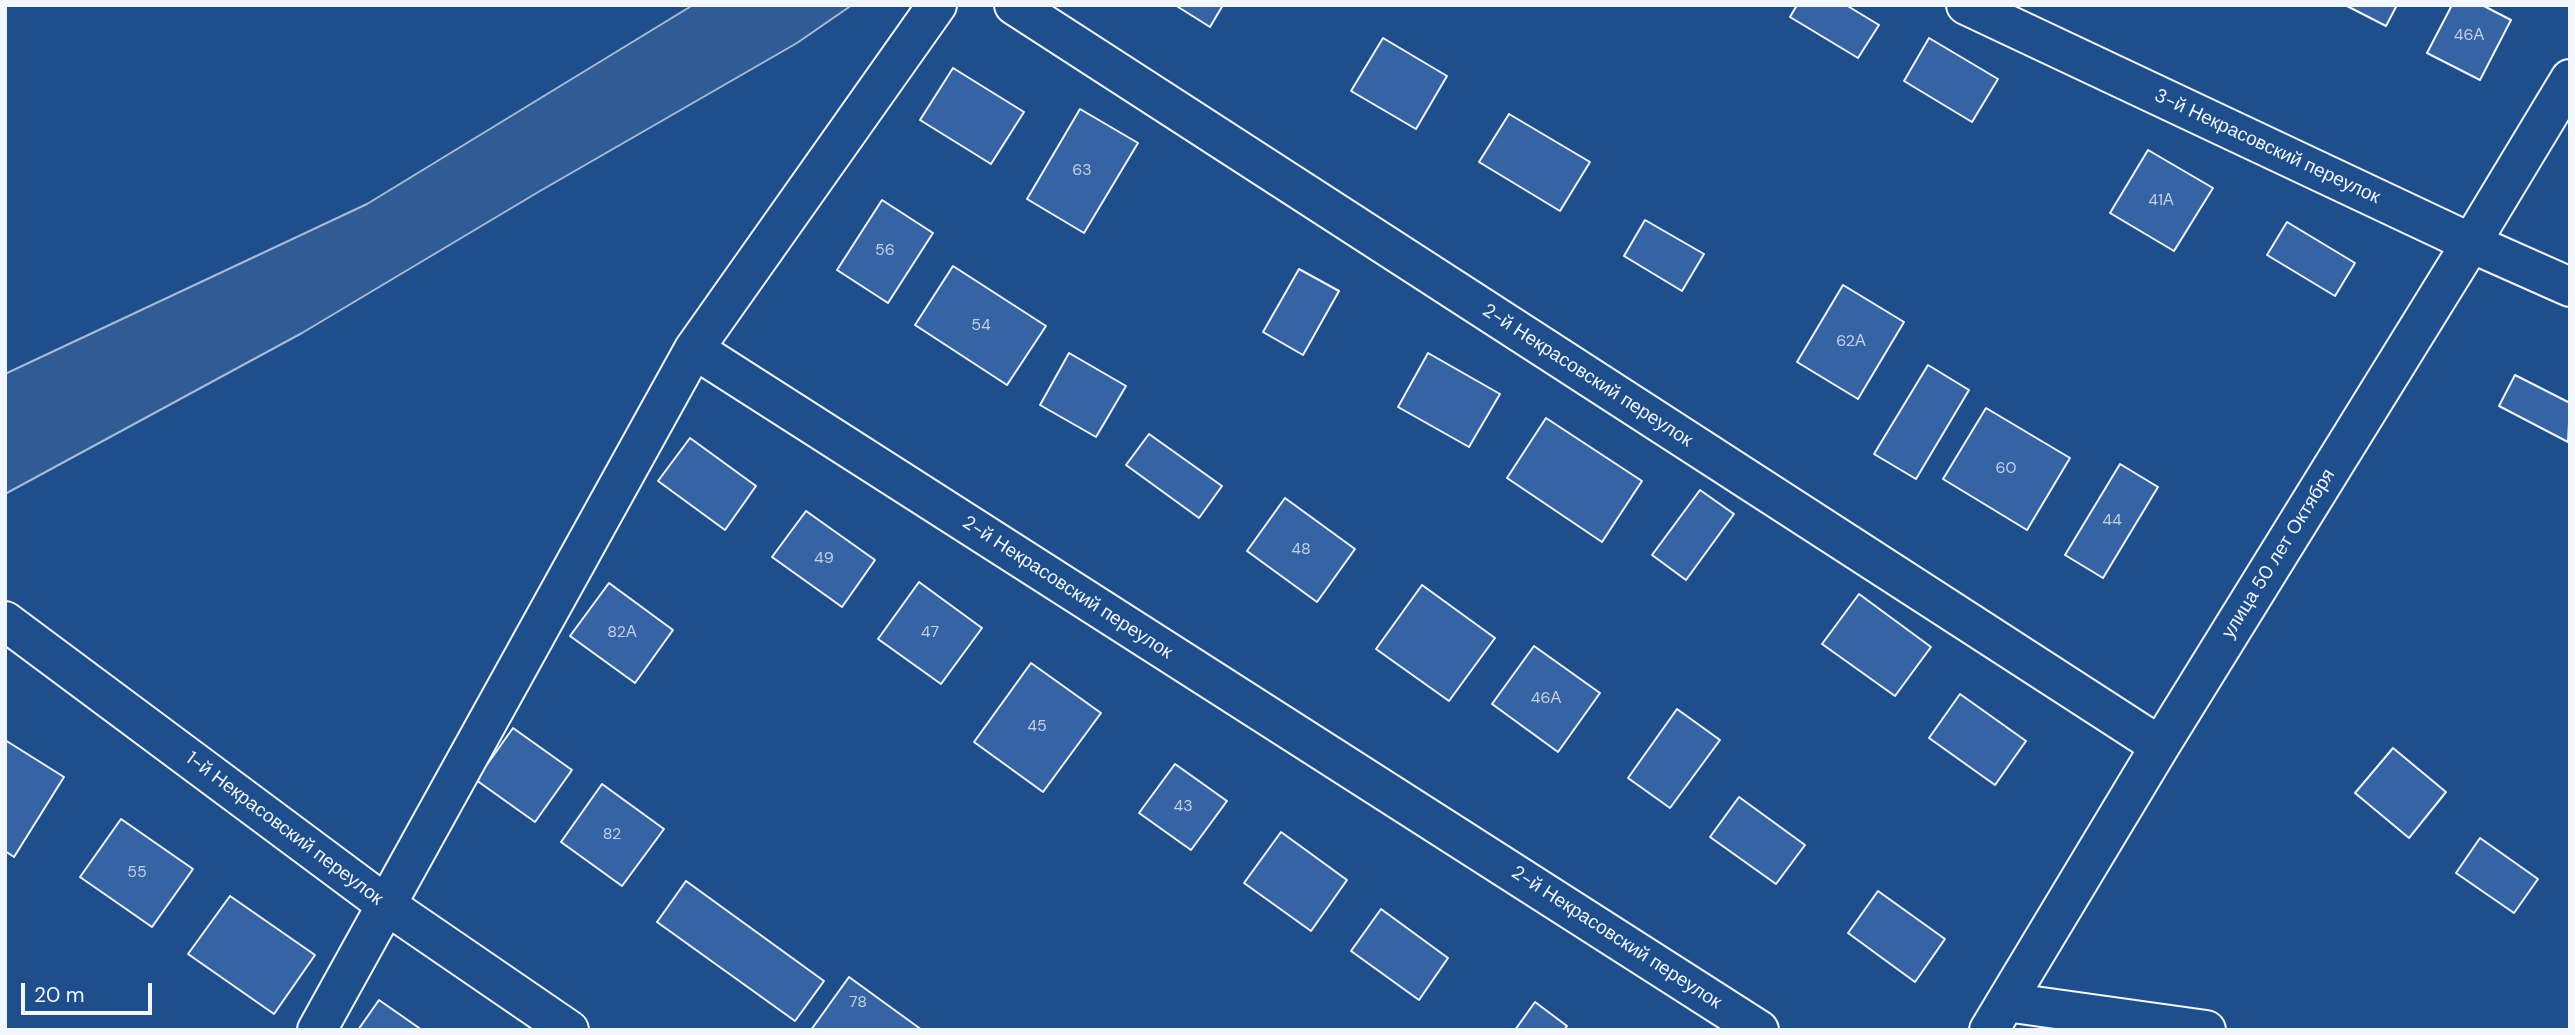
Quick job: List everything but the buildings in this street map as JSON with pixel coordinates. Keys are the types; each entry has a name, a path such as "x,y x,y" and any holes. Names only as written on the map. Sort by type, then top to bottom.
{"street":[{"path":"317,1030 694,349 937,5"},
{"name":"2-й Некрасовский переулок","path":"1014,5 2160,746"},
{"name":"3-й Некрасовский переулок","path":"1966,5 2570,287"},
{"name":"улица 50 лет Октября","path":"1998,1016 2160,746 2570,79"},
{"name":"2-й Некрасовский переулок","path":"694,349 1759,1030"},
{"name":"1-й Некрасовский переулок","path":"5,621 385,904 569,1030"},
{"path":"1998,1016 2206,1030"}],"shaded area":[{"path":"693,5 852,5 797,43 540,191 302,333 5,494 5,374 367,204"}]}
